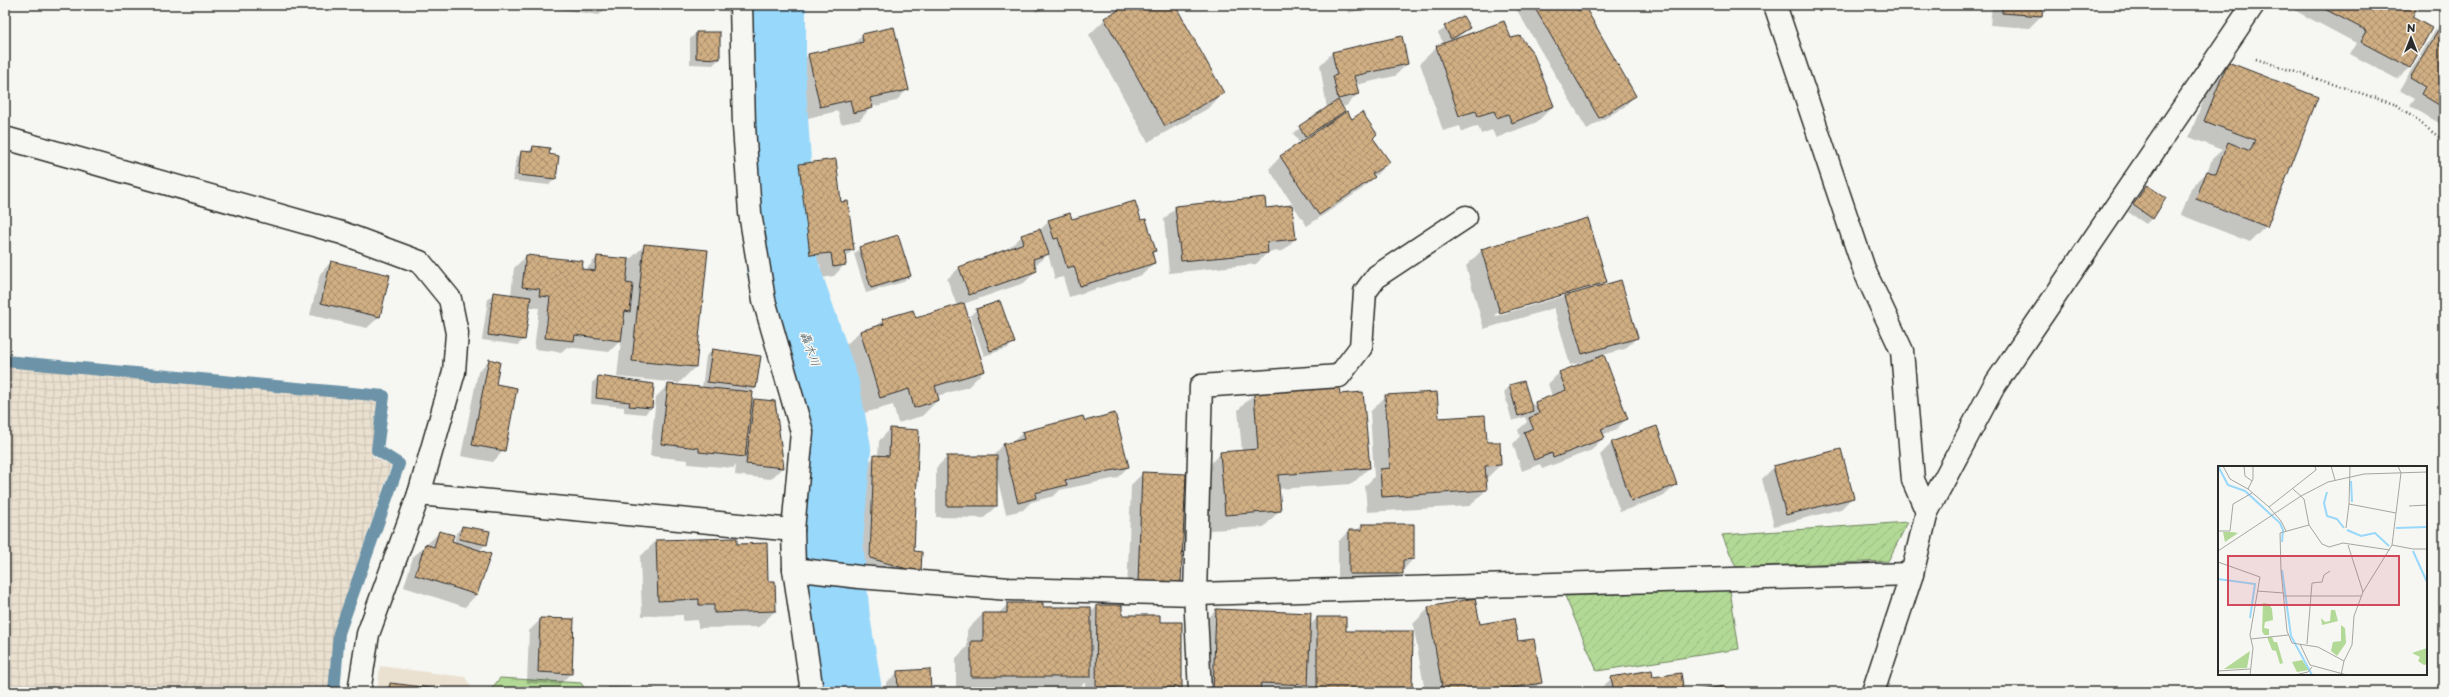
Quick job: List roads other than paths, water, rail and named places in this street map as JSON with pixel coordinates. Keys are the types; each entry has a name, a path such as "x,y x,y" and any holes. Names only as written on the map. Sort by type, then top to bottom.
{"street":[{"path":"742,5 744,126 750,213 764,300 802,432 793,530 794,569 812,692"},
{"path":"1775,5 1865,272 1902,351 1913,480 1927,512"},
{"path":"1873,692 1912,574 1927,512 1994,386 2253,5"},
{"path":"5,138 342,233 420,262 450,299 457,333 454,372 419,494 368,634 359,692"},
{"path":"1200,692 1195,594 1201,386 1339,376 1361,347 1365,292 1377,276 1466,217"},
{"path":"419,494 793,530"},
{"path":"794,569 859,577 1009,589 1195,594 1912,574"}],"waterway":[{"name":"轟木川","path":"770,5 770,88 782,267 824,390 835,449 827,541 834,619 846,692"},
{"path":"5,361 384,396 377,450 399,464 339,633 334,692"}]}
